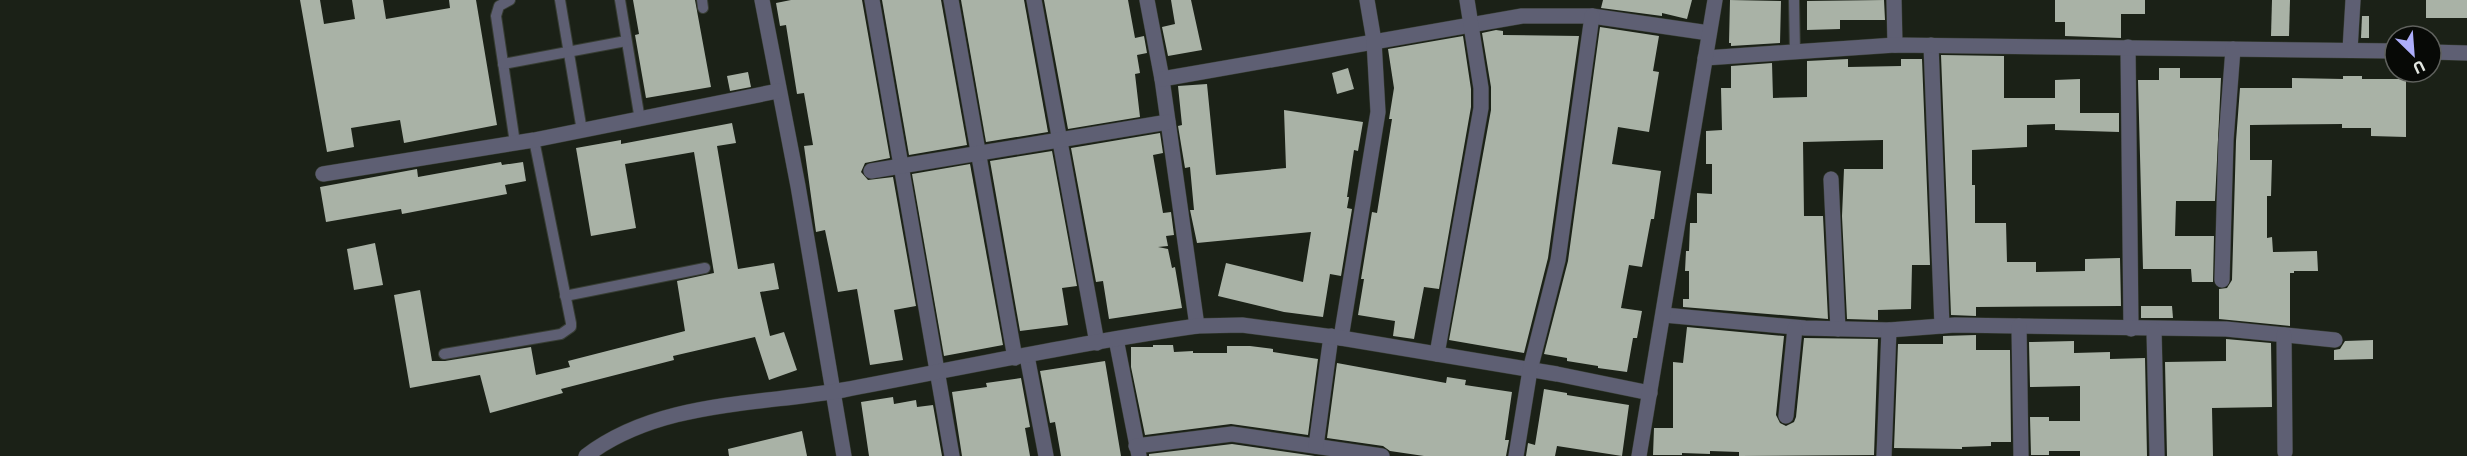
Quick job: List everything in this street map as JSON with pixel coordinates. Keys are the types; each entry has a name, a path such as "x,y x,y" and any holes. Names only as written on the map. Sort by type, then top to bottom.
{"street":[{"path":"762,0 798,186 844,456"},
{"path":"872,0 952,456"},
{"path":"951,0 979,153 1021,357 1046,456"},
{"path":"1034,0 1097,342"},
{"path":"1147,0 1162,79 1197,326"},
{"path":"1316,446 1378,112 1374,41 1367,0"},
{"path":"1437,354 1481,108 1481,88 1467,0"},
{"path":"1639,456 1715,0"},
{"path":"1894,0 1895,45"},
{"path":"2350,50 2353,0"},
{"path":"1162,79 1522,16 1592,16 1709,33"},
{"path":"1516,456 1530,370 1558,260 1592,16"},
{"path":"1705,58 1895,45 2383,51"},
{"path":"1931,45 1942,326"},
{"path":"2128,47 2131,329"},
{"path":"2222,280 2226,140 2233,49"},
{"path":"2443,52 2467,53"},
{"path":"323,174 534,140 778,91"},
{"path":"871,171 1168,122"},
{"path":"1831,179 1838,329"},
{"path":"1664,315 1795,328 1889,330 1942,326 2019,326 2154,330 2226,329 2335,340"},
{"path":"586,456 606,441 632,428 678,415 832,392 1097,342 1197,326 1242,325 1336,337 1650,393"},
{"path":"2019,326 2021,456"},
{"path":"1786,416 1795,328"},
{"path":"1884,456 1889,330"},
{"path":"2154,330 2157,456"},
{"path":"2284,334 2285,452"},
{"path":"1116,339 1137,451 1232,434 1382,456"}],"lane":[{"path":"510,0 504,2 496,10 515,143"},
{"path":"560,0 582,130"},
{"path":"620,0 640,120"},
{"path":"1794,0 1795,52"},
{"path":"503,64 627,41"},
{"path":"444,354 565,333 571,327 534,140"},
{"path":"565,296 705,268"}],"building":[{"path":"300,0 320,0 324,24 355,19 352,0 383,0 386,19 450,8 449,0 476,0 497,125 404,143 400,120 351,128 354,147 327,152"},
{"path":"633,0 695,0 711,87 646,98 635,35 639,34"},
{"path":"791,0 862,0 890,158 865,163 861,172 868,180 893,177 916,306 894,310 903,360 870,365 857,289 838,292 825,230 816,232 804,146 813,145 804,93 797,94 786,25 780,26 776,3"},
{"path":"882,0 941,0 967,145 909,155"},
{"path":"961,0 1024,0 1048,132 986,142"},
{"path":"1044,0 1128,0 1135,38 1144,36 1147,53 1137,55 1140,73 1135,74 1140,117 1068,129"},
{"path":"1171,0 1191,0 1202,50 1168,56 1162,27 1175,24"},
{"path":"1603,0 1692,0 1687,19 1662,13 1662,16 1601,8"},
{"path":"1730,0 1781,1 1780,43 1731,46 1729,43"},
{"path":"1884,0 1885,20 1840,20 1840,29 1807,30 1807,1"},
{"path":"2055,0 2145,0 2145,14 2121,14 2121,38 2065,36 2065,22 2055,22"},
{"path":"2272,0 2290,0 2289,36 2271,36"},
{"path":"2426,0 2467,0 2467,18 2426,18"},
{"path":"2362,16 2369,16 2369,38 2361,38"},
{"path":"1600,27 1659,36 1653,71 1659,72 1649,132 1618,127 1612,164 1661,171 1654,219 1651,219 1642,267 1629,265 1621,308 1642,311 1637,338 1633,338 1627,372 1598,368 1598,366 1567,361 1567,358 1544,354 1568,261"},
{"path":"1503,31 1503,35 1579,36 1548,258 1524,353 1449,340 1491,110 1491,87 1482,33"},
{"path":"1463,36 1471,89 1471,107 1439,289 1424,287 1414,339 1393,336 1395,321 1358,315 1364,279 1361,279 1372,212 1377,213 1392,119 1389,119 1394,88 1388,49"},
{"path":"1941,55 2004,56 2004,98 2055,98 2055,80 2080,79 2080,113 2119,113 2119,132 2055,130 2055,124 2027,125 2027,147 1972,150 1972,185 1975,185 1975,223 2006,223 2007,262 2036,262 2036,272 2085,271 2085,259 2120,258 2121,306 1976,307 1976,316 1951,315"},
{"path":"1848,59 1848,67 1901,66 1901,59 1922,59 1930,265 1912,265 1911,309 1878,310 1878,320 1847,319 1842,216 1844,169 1883,169 1883,140 1803,142 1804,216 1823,216 1828,319 1683,307 1683,299 1689,299 1689,271 1685,271 1686,251 1689,251 1690,223 1697,223 1697,193 1712,194 1712,164 1706,164 1706,131 1722,130 1721,88 1731,88 1731,66 1772,63 1773,98 1807,97 1807,61"},
{"path":"1348,68 1354,89 1337,94 1332,73"},
{"path":"2159,68 2180,68 2180,78 2221,78 2215,201 2176,201 2175,236 2214,236 2213,282 2192,282 2191,269 2143,269 2138,80 2159,80"},
{"path":"748,72 751,87 730,91 727,76"},
{"path":"2343,76 2362,76 2362,79 2383,79 2383,84 2406,84 2406,137 2371,136 2371,128 2342,128 2342,124 2250,125 2250,160 2272,160 2271,196 2267,196 2267,238 2272,237 2273,252 2317,251 2318,271 2290,273 2290,326 2219,319 2219,289 2227,288 2232,280 2240,88 2292,88 2292,78 2343,79"},
{"path":"1207,84 1216,175 1286,168 1284,110 1363,122 1358,151 1354,150 1347,197 1349,197 1347,208 1352,209 1341,276 1330,274 1323,317 1284,312 1218,296 1226,263 1303,282 1311,232 1197,243 1190,210 1194,210 1190,167 1185,168 1178,126 1182,125 1178,86"},
{"path":"732,123 736,143 717,146 738,269 774,263 779,289 760,292 770,336 784,332 797,370 769,380 755,337 673,356 674,360 561,389 563,393 490,413 480,375 410,388 394,295 420,290 432,361 445,361 531,347 536,375 570,367 568,361 685,331 677,281 714,273 694,152 625,164 636,228 591,236 576,148 621,140 621,144"},
{"path":"1160,133 1163,153 1153,155 1163,213 1171,212 1174,235 1166,236 1168,246 1158,247 1168,249 1172,268 1175,267 1182,308 1109,319 1103,281 1096,282 1071,148"},
{"path":"1052,151 1077,286 1062,288 1068,325 1020,331 990,161"},
{"path":"501,162 502,165 523,162 526,181 505,185 507,194 402,214 401,209 326,222 320,187 417,169 418,177"},
{"path":"970,164 1003,345 944,356 912,174"},
{"path":"375,243 383,285 354,290 347,249"},
{"path":"2141,306 2172,306 2173,318 2141,318"},
{"path":"1687,327 1784,336 1776,415 1780,423 1786,426 1794,422 1796,417 1804,338 1878,339 1874,455 1739,456 1739,452 1710,451 1710,454 1653,455 1654,428 1673,428 1673,362 1683,363"},
{"path":"1976,335 1976,350 2010,350 2011,442 1991,442 1991,446 1962,447 1962,449 1894,448 1898,344 1943,344 1943,336"},
{"path":"2226,339 2271,343 2272,407 2212,408 2213,456 2167,456 2165,362 2226,361"},
{"path":"2373,340 2373,359 2334,360 2334,350 2340,349 2345,341"},
{"path":"2074,341 2074,353 2110,352 2110,359 2145,358 2147,456 2080,456 2080,451 2049,451 2049,455 2031,455 2030,417 2049,417 2049,421 2080,421 2080,386 2030,387 2029,342"},
{"path":"1153,345 1173,345 1174,352 1193,351 1193,353 1227,353 1227,346 1250,346 1318,359 1308,435 1231,424 1145,435 1131,367 1131,347 1153,347"},
{"path":"1105,361 1121,456 1061,456 1055,422 1050,423 1040,371"},
{"path":"1337,363 1446,383 1447,377 1466,380 1465,385 1512,392 1505,440 1509,440 1506,456 1424,456 1390,451 1383,446 1327,438"},
{"path":"1021,378 1030,427 1025,428 1030,456 962,456 952,392 987,387 986,383"},
{"path":"1544,389 1629,405 1622,456 1557,446 1555,456 1526,456 1528,443 1535,445"},
{"path":"893,397 894,404 916,400 917,407 933,405 942,456 869,456 861,402"},
{"path":"802,431 807,456 729,456 728,449"},
{"path":"1232,444 1315,456 1149,456 1149,454"}]}
